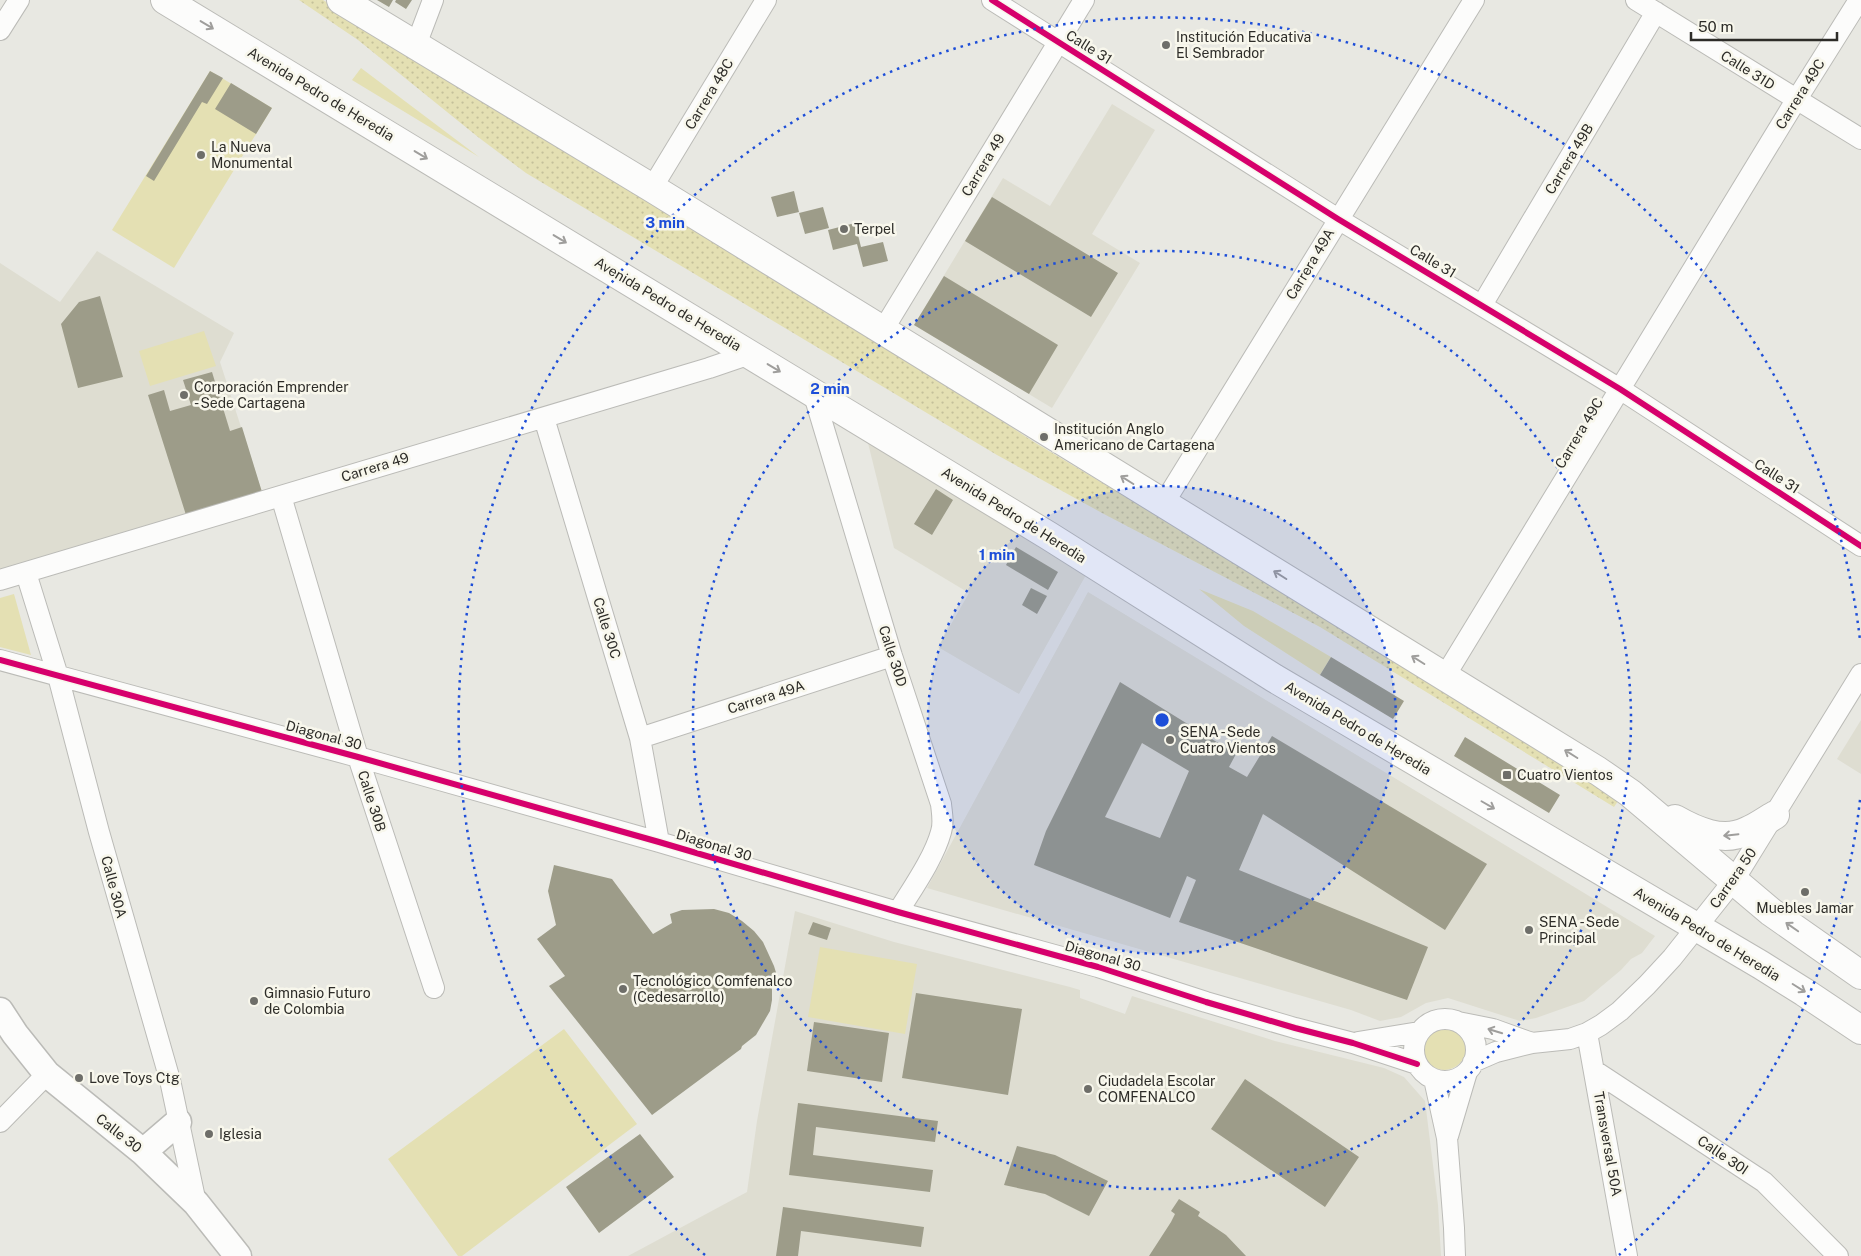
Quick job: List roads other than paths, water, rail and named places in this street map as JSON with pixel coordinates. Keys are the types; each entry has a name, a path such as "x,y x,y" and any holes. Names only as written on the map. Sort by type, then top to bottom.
{"highway":[{"name":"Avenida Pedro de Heredia","path":"165,0 1056,540 1274,678 1697,927 1804,992 1861,1030"},
{"path":"341,0 652,188 1598,771 1630,793 1787,924 1861,975"},
{"path":"1630,793 1695,829 1712,835 1734,835 1746,832 1775,815"}],"main road":[{"name":"Calle 30","path":"0,1011 15,1034 47,1074 143,1152 196,1203 238,1256"},
{"path":"143,1152 178,1122"}],"street":[{"path":"0,30 19,0"},
{"path":"416,45 433,0"},
{"name":"Carrera 48C","path":"652,188 766,0"},
{"name":"Calle 31","path":"992,0 1338,219 1620,389 1861,545"},
{"name":"Carrera 49","path":"883,330 1084,0"},
{"name":"Carrera 49A","path":"1164,503 1474,0"},
{"name":"Calle 31D","path":"1636,0 1861,139"},
{"name":"Carrera 49C","path":"1445,676 1796,99 1859,0"},
{"name":"Carrera 49B","path":"1482,305 1656,12"},
{"name":"Carrera 49","path":"0,580 362,470 544,418 750,354"},
{"name":"Calle 30D","path":"813,392 892,656 942,804 941,832 923,872 898,912"},
{"name":"Calle 30C","path":"544,418 640,738 659,842"},
{"name":"Calle 30B","path":"281,496 358,757 434,988"},
{"name":"Calle 30A","path":"26,573 58,676 99,832 170,1080 196,1203"},
{"name":"Carrera 49A","path":"640,738 892,656"},
{"name":"Diagonal 30","path":"0,660 358,757 898,912 1098,967 1215,1005 1353,1043 1417,1064"},
{"name":"Carrera 50","path":"1470,1067 1496,1052 1532,1043 1557,1041 1588,1033 1620,1011 1647,986 1734,880 1861,674"},
{"path":"1447,1138 1476,1050 1474,1041 1466,1028 1458,1022 1441,1019 1425,1026 1419,1032 1414,1048 1417,1064 1427,1075 1434,1079 1451,1080 1470,1067"},
{"name":"Carrera 50","path":"1458,1022 1493,1029 1532,1043"},
{"name":"Diagonal 30","path":"1353,1043 1419,1032"},
{"name":"Transversal 50A","path":"1588,1033 1627,1256"},
{"name":"Calle 30I","path":"1595,1071 1764,1182 1838,1256"},
{"path":"0,1122 47,1074"},
{"path":"1434,1079 1447,1138 1455,1256"}],"place":[{"name":"Institución Educativa El Sembrador","path":"1166,45"},
{"name":"La Nueva Monumental","path":"201,155"},
{"name":"Terpel","path":"844,229"},
{"name":"Corporación Emprender - Sede Cartagena","path":"184,395"},
{"name":"Institución Anglo Americano de Cartagena","path":"1044,437"},
{"name":"SENA - Sede Cuatro Vientos","path":"1170,740"},
{"name":"Cuatro Vientos","path":"1507,775"},
{"name":"Muebles Jamar","path":"1805,892"},
{"name":"SENA - Sede Principal","path":"1529,930"},
{"name":"Tecnológico Comfenalco (Cedesarrollo)","path":"623,989"},
{"name":"Gimnasio Futuro de Colombia","path":"254,1001"},
{"name":"Love Toys Ctg","path":"79,1078"},
{"name":"Ciudadela Escolar COMFENALCO","path":"1088,1089"},
{"name":"Iglesia","path":"209,1134"}]}
